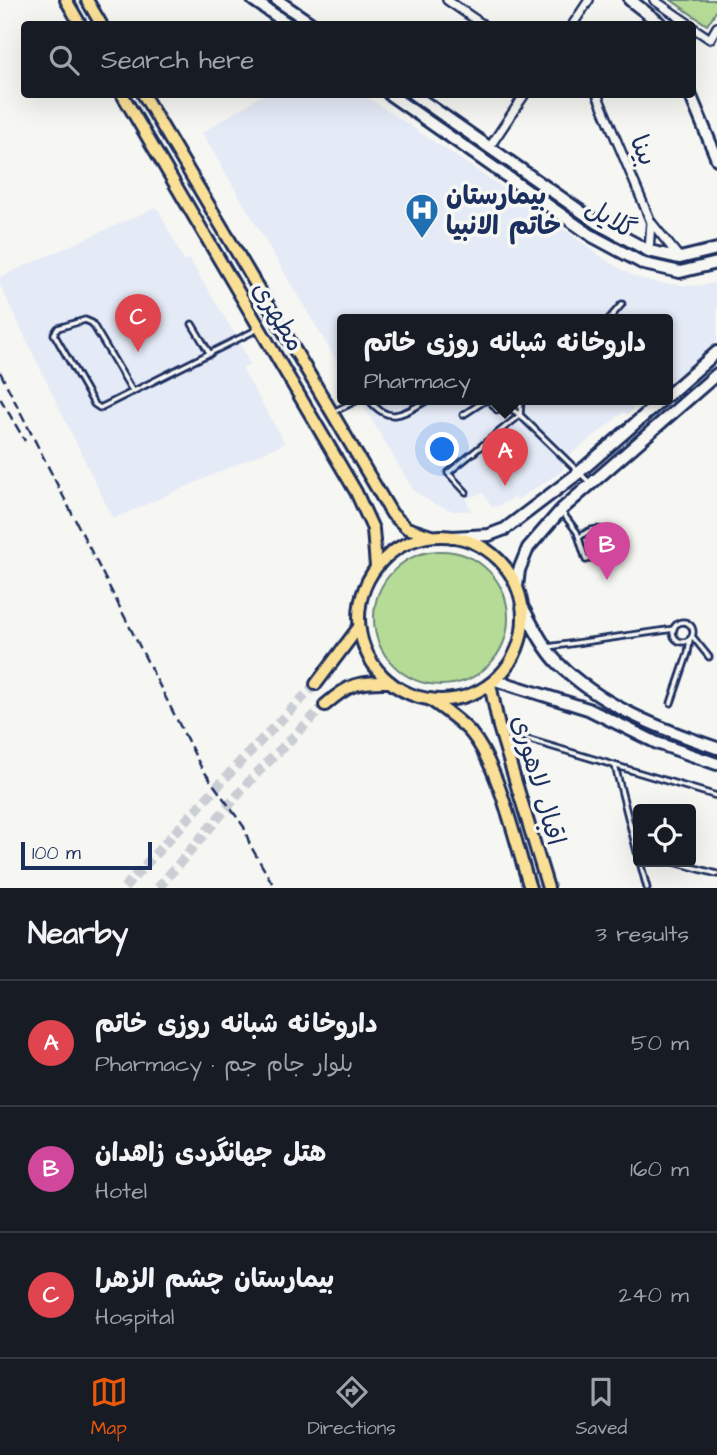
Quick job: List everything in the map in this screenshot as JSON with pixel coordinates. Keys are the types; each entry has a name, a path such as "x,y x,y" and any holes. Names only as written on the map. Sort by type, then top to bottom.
{"main road":[{"path":"66,0 78,21"},
{"path":"87,0 99,21"},
{"path":"253,0 284,21"},
{"path":"277,0 308,21"},
{"path":"630,0 657,21"},
{"name":"مطهری","path":"124,98 356,492 373,529 376,567"},
{"path":"145,98 392,514 407,528 431,536 452,537 489,535 505,529 579,472 656,405"},
{"name":"گلایل","path":"395,98 592,236 644,264 680,272 717,263"},
{"name":"گلایل","path":"419,98 599,224 649,251 680,258 717,249"},
{"path":"692,98 717,159"},
{"path":"673,391 717,352"},
{"path":"517,587 519,570 528,548 561,510 717,374"},
{"path":"431,536 410,542 392,552 376,567 366,585 360,606 359,627 369,657 390,682 408,693 429,699 450,699 472,694 492,682 506,668 517,650 523,629 523,608"},
{"path":"452,537 473,542 491,553 506,568 517,587 523,608 546,648 557,662 595,694 663,730 717,748"},
{"path":"316,684 359,627"},
{"path":"325,705 344,688 360,683 390,682"},
{"path":"492,682 588,709 657,743 717,764"},
{"name":"اقبال لاهوری","path":"492,682 499,727 548,888"},
{"path":"429,699 473,735 494,773 530,888"}],"street":[{"path":"447,0 478,21"},
{"path":"575,21 589,0"},
{"path":"654,0 684,21"},
{"path":"696,29 710,39 717,27"},
{"path":"489,148 522,98"},
{"name":"بینا","path":"599,98 651,222"},
{"path":"649,251 651,222"},
{"path":"651,222 680,258"}],"lane":[{"path":"613,314 622,304"},
{"path":"133,392 92,323 85,320 58,328 54,334 94,404 100,408 133,392 210,354 260,328"},
{"path":"192,324 210,354"},
{"path":"331,413 348,405"},
{"path":"374,405 383,414 390,416 399,415 418,405"},
{"path":"463,415 480,405"},
{"path":"492,405 497,410 513,410 520,415 591,484"},
{"path":"467,492 448,473 520,415 521,405"},
{"path":"495,435 516,458"},
{"path":"561,510 580,537 586,560 595,557 614,543 605,530 597,528 580,537"},
{"path":"671,703 688,653 691,638 692,627 687,622 677,624 674,635 678,640 691,638"},
{"path":"546,648 674,629"},
{"path":"691,638 709,657"},
{"path":"499,727 530,740 717,796"},
{"path":"615,766 633,830"},
{"path":"641,867 647,888"},
{"path":"692,867 717,874"}],"shaded area":[{"name":"بیمارستان خاتم الانبیا","path":"257,98 368,98 547,217 610,263 635,277 658,283 694,286 717,283 717,342 673,381 673,314 337,314 337,362 202,133"},
{"path":"157,207 184,261 189,259 238,339 250,365 242,369 285,443 113,519 0,285 0,277"},
{"path":"363,405 637,405 628,415 624,412 561,462 564,470 518,499 513,498 492,507 483,493 466,498 471,511 454,511 434,504 414,491"}],"green space":[{"path":"671,0 717,0 717,10 707,25"},
{"path":"441,551 467,556 488,571 503,592 508,618 503,644 488,665 467,680 441,685 415,680 394,665 379,644 374,618 379,592 394,571 415,556"}],"tunnel":[{"path":"124,888 316,684"},
{"path":"158,888 254,776 325,705"}],"railway":[{"path":"0,372 201,767 244,827 250,845 275,888"},
{"path":"0,398 25,441"}],"place":[{"name":"بیمارستان خاتم الانبیا","path":"422,240"},
{"name":"بیمارستان چشم الزهرا","path":"138,352"},
{"name":"داروخانه شبانه روزی خاتم","path":"505,486"},
{"name":"هتل جهانگردی زاهدان","path":"607,580"}]}
